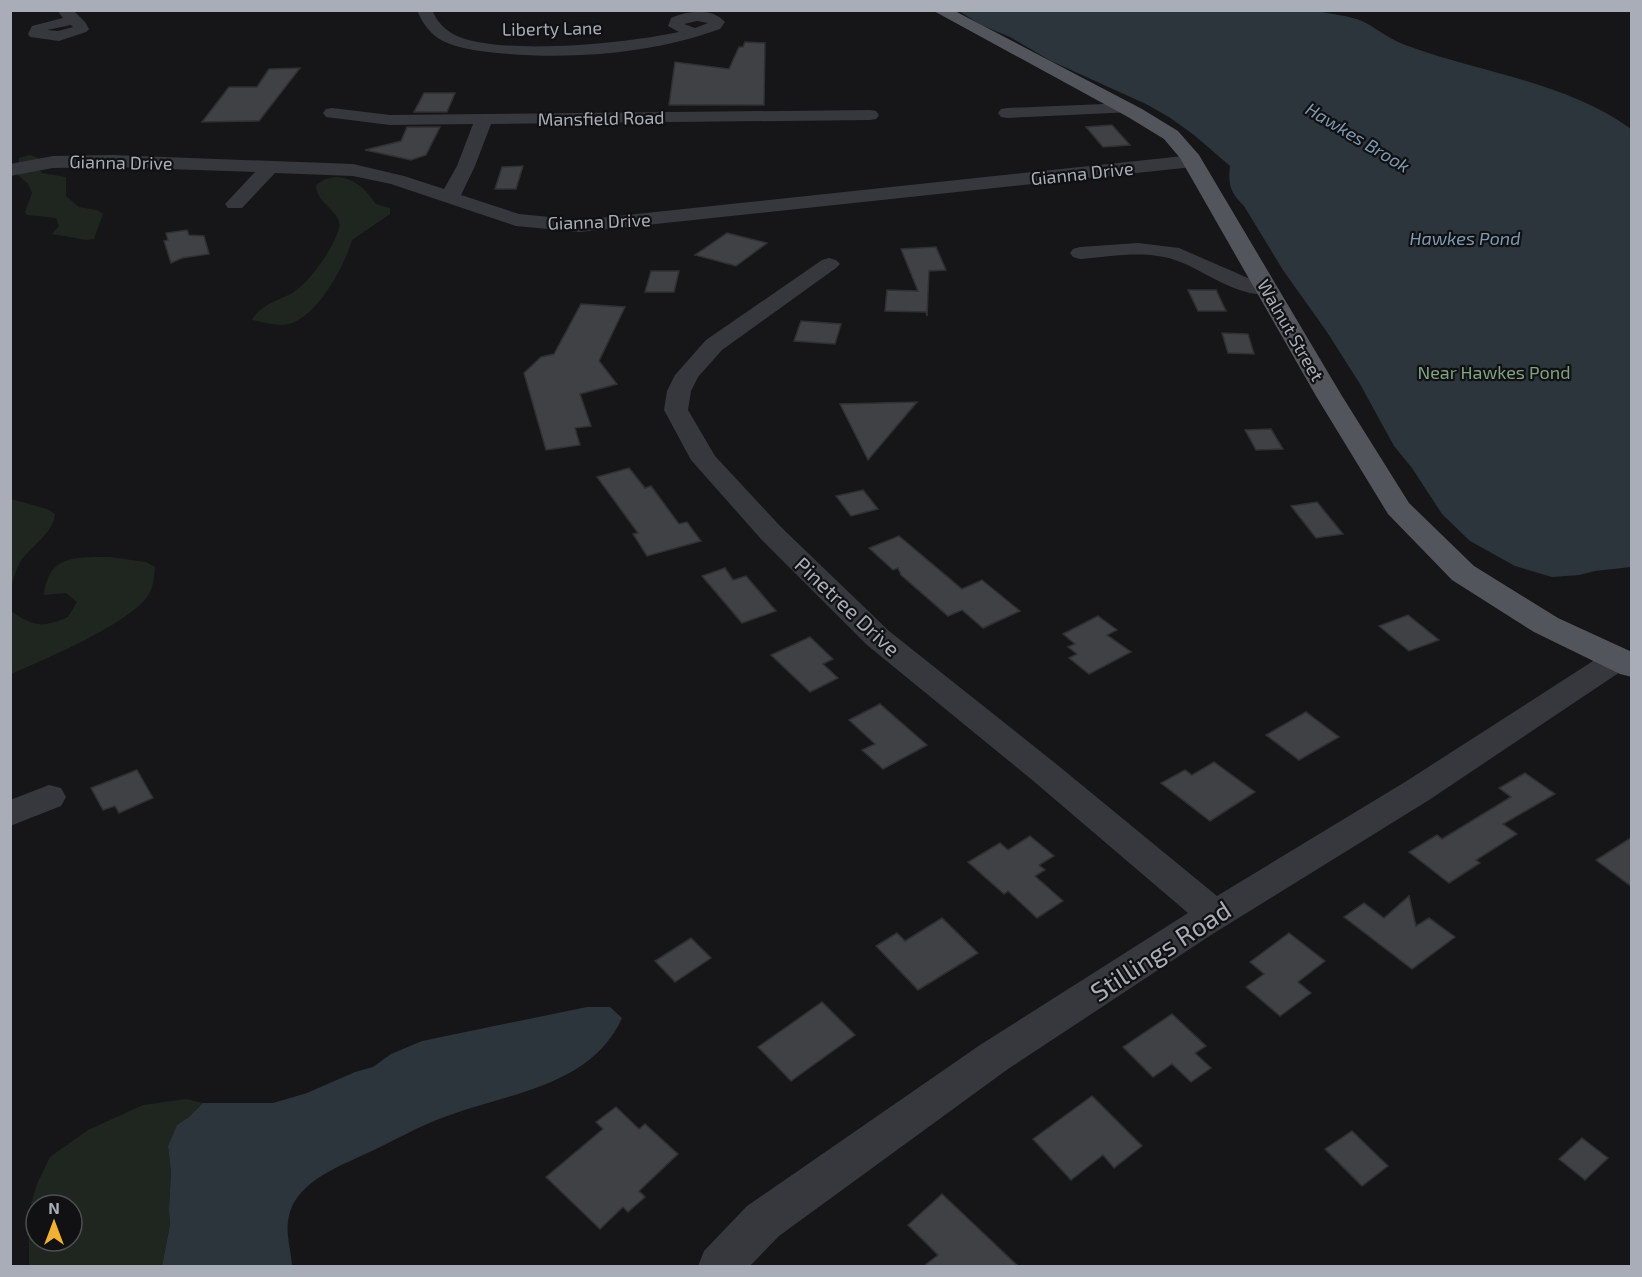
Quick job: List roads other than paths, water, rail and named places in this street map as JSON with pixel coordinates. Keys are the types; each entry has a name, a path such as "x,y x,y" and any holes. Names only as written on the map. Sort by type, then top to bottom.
{"main road":[{"name":"Walnut Street","path":"939,10 1127,108 1171,135 1192,161 1398,508 1463,573 1546,625 1625,662"}],"street":[{"name":"Liberty Lane","path":"424,10 435,28 454,40 480,47 515,50 620,46 694,33"},
{"path":"1007,113 1127,108"},
{"name":"Mansfield Road","path":"332,113 390,120 870,115"},
{"path":"449,199 466,166 484,119"},
{"name":"Gianna Drive","path":"10,170 74,161 329,168 364,172 397,180 516,220 580,226 1192,161"},
{"path":"235,204 271,166"},
{"path":"1080,253 1136,250 1169,252 1246,286 1266,288"},
{"name":"Pinetree Drive","path":"828,264 714,345 687,375 679,391 676,410 704,460 771,533 878,638 1043,771 1215,915"},
{"name":"Stillings Road","path":"720,1266 763,1221 994,1057 1215,915 1625,662"},
{"path":"10,814 50,797"}],"water":[{"name":"Hawkes Pond","path":"959,11 1315,11 1334,14 1360,20 1402,44 1551,89 1606,113 1631,129 1631,567 1552,577 1515,566 1470,541 1442,514 1412,468 1394,446 1360,384 1233,192 1229,178 1230,166 1169,117 1146,104 1051,61"},
{"path":"587,1007 610,1007 622,1018 608,1041 591,1058 570,1072 548,1083 428,1124 331,1170 310,1184 295,1201 288,1219 292,1266 162,1266 170,1225 171,1172 168,1146 177,1125 203,1103 273,1103 307,1093 355,1072 373,1067 391,1054 422,1041"}],"water label":[{"name":"Hawkes Brook","path":"1358,137"}],"park label":[{"name":"Near Hawkes Pond","path":"1494,372"}]}
